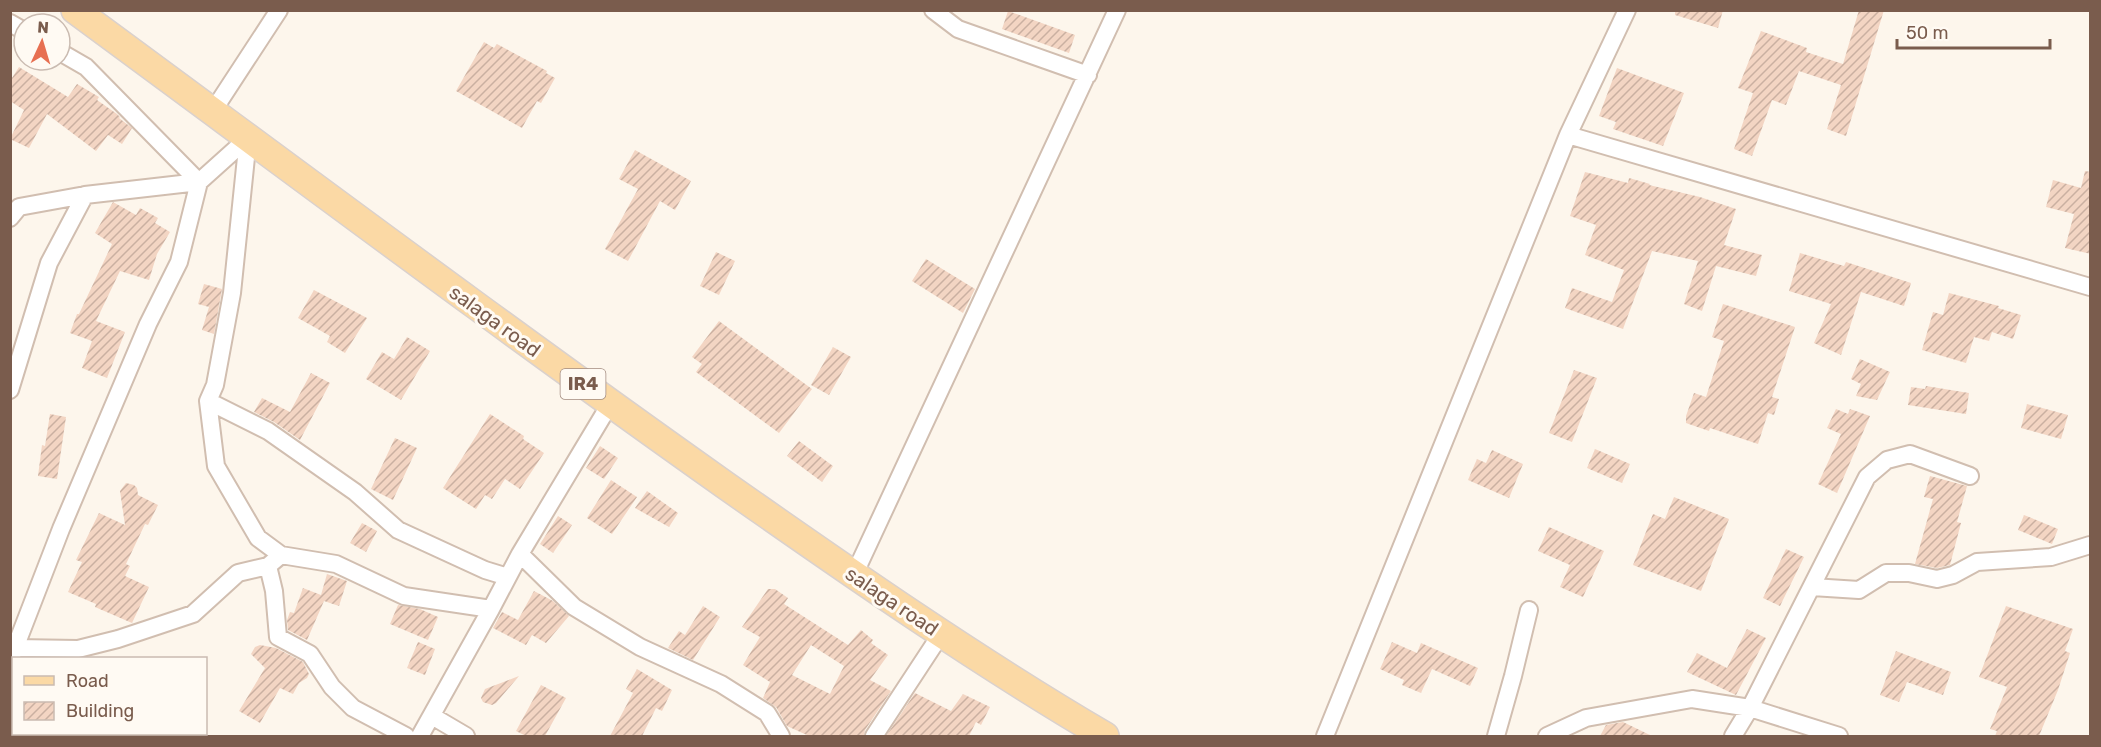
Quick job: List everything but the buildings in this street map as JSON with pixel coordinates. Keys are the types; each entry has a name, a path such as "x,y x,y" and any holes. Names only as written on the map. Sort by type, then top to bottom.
{"main road":[{"name":"salaga road","path":"75,10 610,404 854,575 1089,732"}],"street":[{"path":"213,111 279,10"},
{"path":"933,10 958,29 1088,75"},
{"path":"955,10 958,29"},
{"path":"854,575 1117,10"},
{"path":"1324,736 1568,135 1627,10"},
{"path":"72,59 86,67 199,182"},
{"path":"1568,135 2091,287"},
{"path":"248,138 199,182 178,262 148,324 12,650 78,649 118,639 194,614 238,573 274,560 336,564 404,596 492,609"},
{"path":"248,138 232,292 215,385 208,401 216,466 258,538 274,560 278,637 310,654 332,687 353,708 406,736"},
{"path":"10,218 19,207 85,195 199,182"},
{"path":"10,390 49,263 85,195"},
{"path":"208,401 268,431 355,492 398,530 485,570 508,577"},
{"path":"420,736 492,609 520,554 610,404"},
{"path":"1732,736 1750,708 1867,477 1887,460 1910,454 1970,476"},
{"path":"1812,587 1859,590 1886,573 1909,573 1937,579 1953,575 1977,562 2051,557 2091,546"},
{"path":"520,554 574,607 640,647 721,684 767,713 781,736"},
{"path":"1496,736 1529,610"},
{"path":"874,736 941,634"},
{"path":"1547,736 1586,718 1692,699 1750,708 1839,736"},
{"path":"432,716 466,736"}]}
